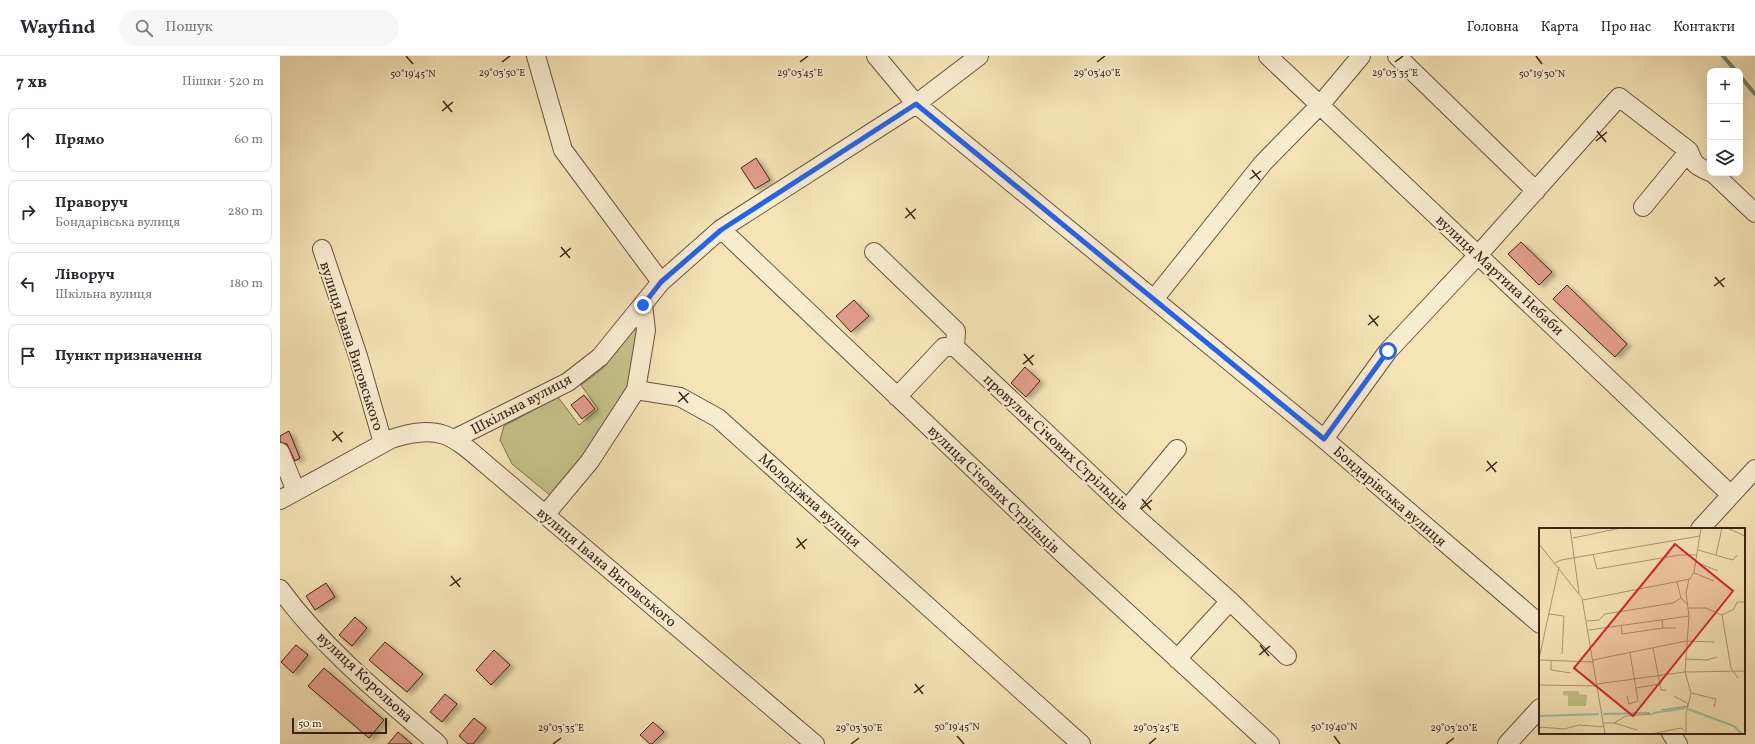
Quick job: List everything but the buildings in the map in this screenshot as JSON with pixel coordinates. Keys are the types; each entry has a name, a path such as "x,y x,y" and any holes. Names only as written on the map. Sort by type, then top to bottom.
{"street":[{"path":"536,56 562,150 661,282"},
{"name":"Бондарівська вулиця","path":"876,56 916,104 1324,439 1539,623"},
{"name":"Шкільна вулиця","path":"454,440 568,382 600,357 661,282 721,230 916,104 979,56"},
{"name":"вулиця Мартина Небаби","path":"1268,56 1731,495"},
{"path":"1154,299 1263,162 1320,106 1360,56"},
{"path":"1396,56 1536,191"},
{"path":"1324,439 1388,351 1478,255 1619,97 1689,151 1693,163 1707,171"},
{"path":"1643,207 1689,151"},
{"path":"1716,176 1755,213"},
{"name":"вулиця Січових Стрільців","path":"721,230 1053,545 1270,744"},
{"name":"вулиця Івана Виговського","path":"322,249 358,356 383,443"},
{"path":"874,252 956,331 954,347 944,347 898,397"},
{"path":"545,515 590,461 636,390 646,330 643,305"},
{"name":"провулок Січових Стрільців","path":"954,347 1127,509 1230,601 1287,656"},
{"name":"Молодіжна вулиця","path":"636,390 680,397 718,418 1081,744"},
{"name":"вулиця Івана Виговського","path":"280,500 383,443 410,433 427,431 442,434 454,440 545,515 815,744"},
{"path":"1127,509 1177,449"},
{"path":"280,452 296,491"},
{"path":"1701,528 1731,495 1752,478"},
{"name":"вулиця Корольова","path":"280,589 290,603 334,653 438,744"},
{"path":"1177,659 1230,601"},
{"path":"1512,742 1539,709"},
{"path":"1672,734 1678,744"}],"shaded area":[{"path":"638,320 635,376 576,470 551,496 512,464 500,440 504,426 558,397 579,425 598,409 581,385 602,369 619,349"}],"waterway":[{"path":"1723,56 1733,68"},
{"path":"1743,80 1755,94"}],"route":[{"path":"643,305 661,282 721,230 916,104 1324,439 1388,351"}]}
